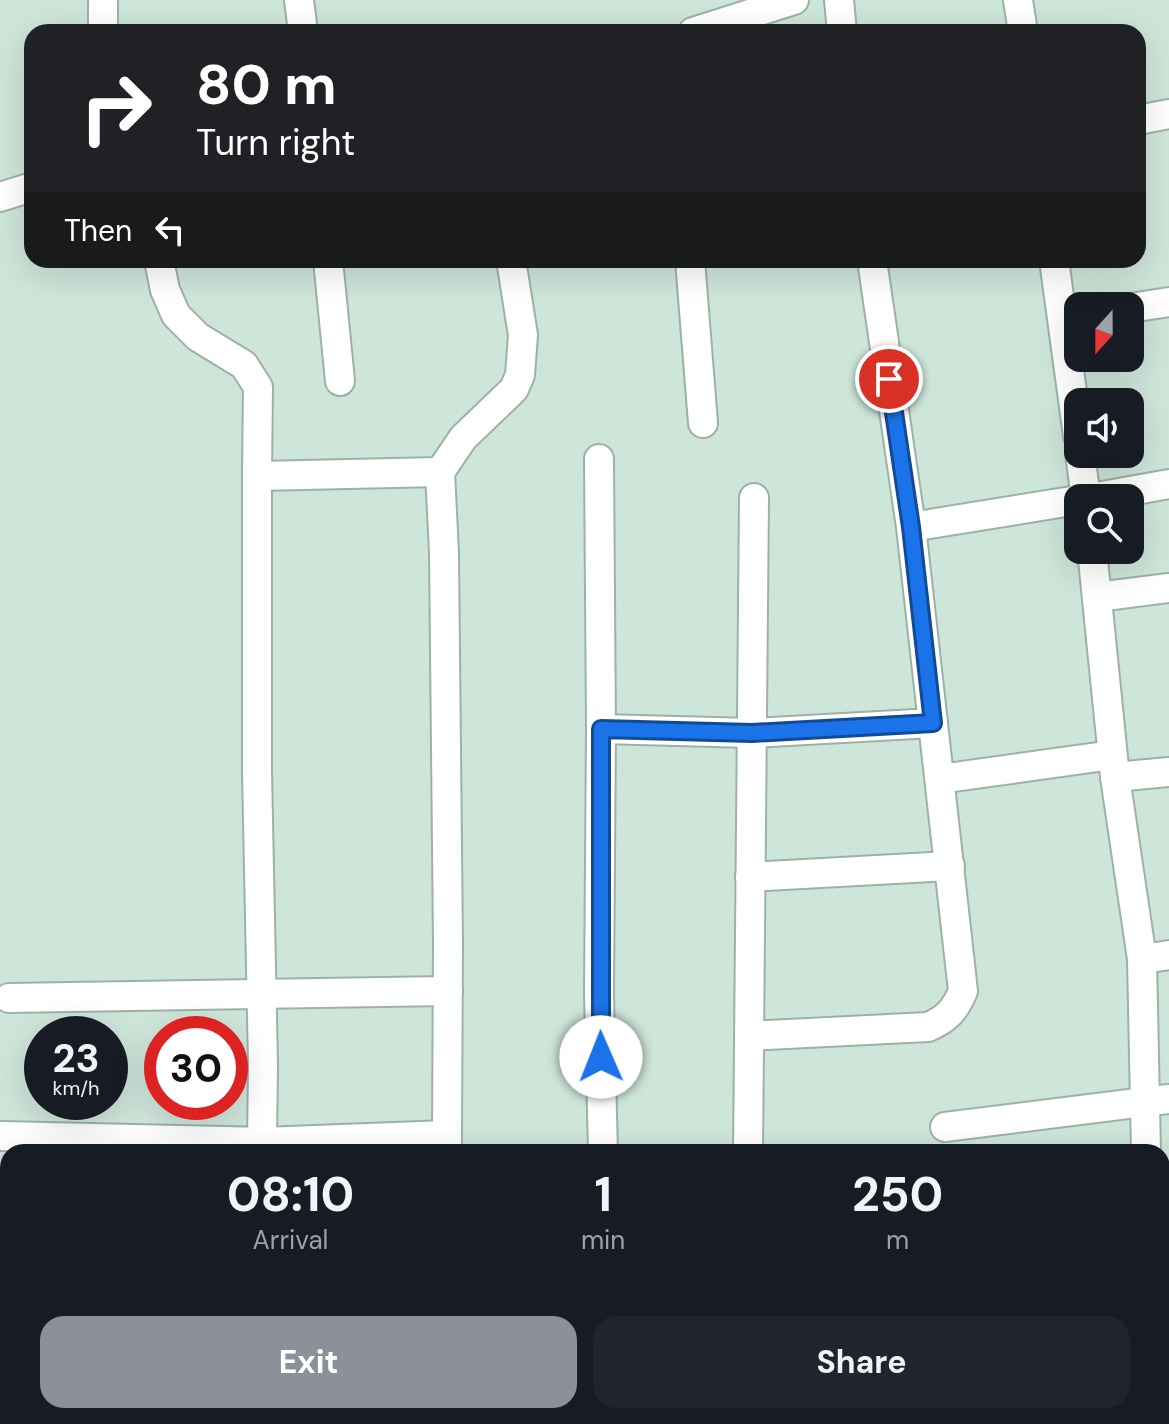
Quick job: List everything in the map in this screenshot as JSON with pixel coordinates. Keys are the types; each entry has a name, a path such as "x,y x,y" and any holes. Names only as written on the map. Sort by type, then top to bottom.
{"street":[{"path":"103,0 103,24"},
{"path":"299,0 302,24"},
{"path":"718,24 794,0"},
{"path":"839,0 841,24"},
{"path":"1018,0 1022,24"},
{"path":"1146,118 1169,114"},
{"path":"0,197 24,190"},
{"path":"161,268 165,290 176,315 198,337 244,365 258,387 257,771 262,1144"},
{"path":"329,268 340,381"},
{"path":"401,1144 447,1143 444,553 440,472 463,438 514,389 520,375 523,335 512,268"},
{"path":"691,268 703,423"},
{"path":"749,1036 928,1027 944,1020 957,1006 963,991 911,527 873,268"},
{"path":"1056,268 1064,296"},
{"path":"1144,306 1169,302"},
{"path":"599,459 599,994 603,1144"},
{"path":"257,476 440,472"},
{"path":"1144,488 1169,484"},
{"path":"748,1144 754,498"},
{"path":"911,527 1064,502"},
{"path":"1093,564 1114,766 1155,957 1157,1099 1148,1144"},
{"path":"1097,597 1169,588"},
{"path":"601,729 752,733 933,723"},
{"path":"940,779 1114,766 1169,772"},
{"path":"750,877 950,866"},
{"path":"9,998 448,991"},
{"path":"945,1127 1157,1099"},
{"path":"2,1136 191,1144"}],"route":[{"path":"601,1057 601,729 752,733 933,723 911,527 889,379"}]}
